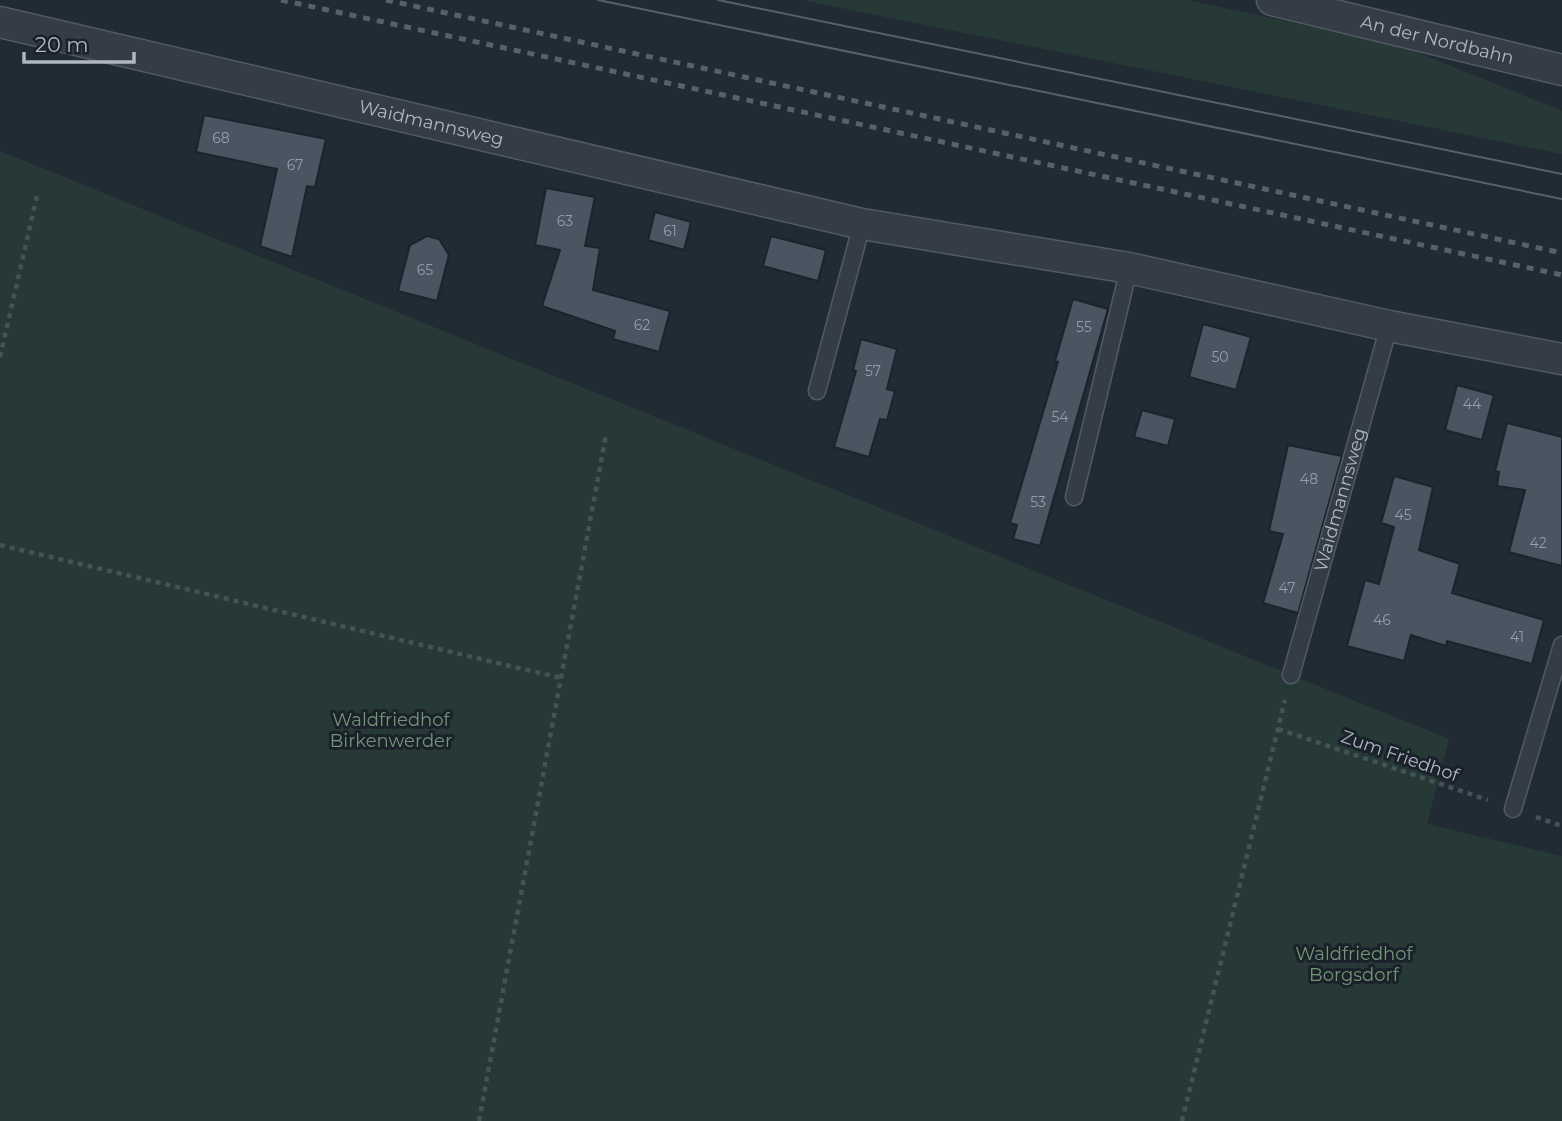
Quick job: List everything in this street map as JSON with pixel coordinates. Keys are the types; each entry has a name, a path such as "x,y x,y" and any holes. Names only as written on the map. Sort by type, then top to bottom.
{"street":[{"name":"An der Nordbahn","path":"1272,0 1562,70"},
{"name":"Waidmannsweg","path":"0,22 862,224 1129,268 1389,326 1562,359"}],"lane":[{"path":"817,391 862,224"},
{"path":"1074,497 1129,268"},
{"name":"Waidmannsweg","path":"1291,675 1389,326"},
{"path":"1513,809 1562,645"}],"path":[{"path":"0,357 37,196"},
{"path":"479,1121 606,435"},
{"path":"0,545 561,678"},
{"path":"1182,1121 1291,675"},
{"name":"Zum Friedhof","path":"1278,729 1513,809"}],"green space":[{"path":"802,0 1188,0 1404,47 1562,111 1562,154"},
{"name":"Waldfriedhof Birkenwerder","path":"0,151 1449,739 1427,824 1562,856 1562,1121 0,1121"}],"building":[{"path":"204,115 326,139 315,187 307,186 292,257 260,246 277,169 196,152"},
{"path":"546,188 595,197 585,246 600,248 593,290 670,311 659,352 613,339 615,331 542,306 560,250 535,245"},
{"path":"655,212 691,222 684,250 648,240"},
{"path":"427,236 439,239 449,255 437,301 398,291 410,245"},
{"path":"771,236 826,250 818,281 763,266"},
{"path":"1073,299 1108,309 1040,546 1013,539 1017,525 1010,523 1058,362 1055,361"},
{"path":"1203,324 1251,337 1236,390 1189,377"},
{"path":"861,339 897,349 887,389 895,391 887,420 880,419 869,457 834,447 856,371 853,370"},
{"path":"1457,385 1494,395 1482,440 1445,430"},
{"path":"1142,410 1175,419 1168,446 1134,437"},
{"path":"1507,423 1562,437 1562,566 1509,552 1525,490 1497,486 1499,472 1495,471"},
{"path":"1288,445 1342,456 1298,613 1263,603 1283,534 1269,531"},
{"path":"1394,476 1433,487 1419,550 1460,564 1452,593 1544,620 1532,664 1447,641 1446,646 1411,635 1404,661 1347,646 1365,580 1379,584 1394,527 1381,523"}],"tram line":[{"path":"598,0 1562,199"},
{"path":"718,0 1562,174"}],"railway":[{"path":"281,0 1562,275"},
{"path":"386,0 1562,253"}],"park label":[{"name":"Waldfriedhof Borgsdorf","path":"1354,964"}]}
